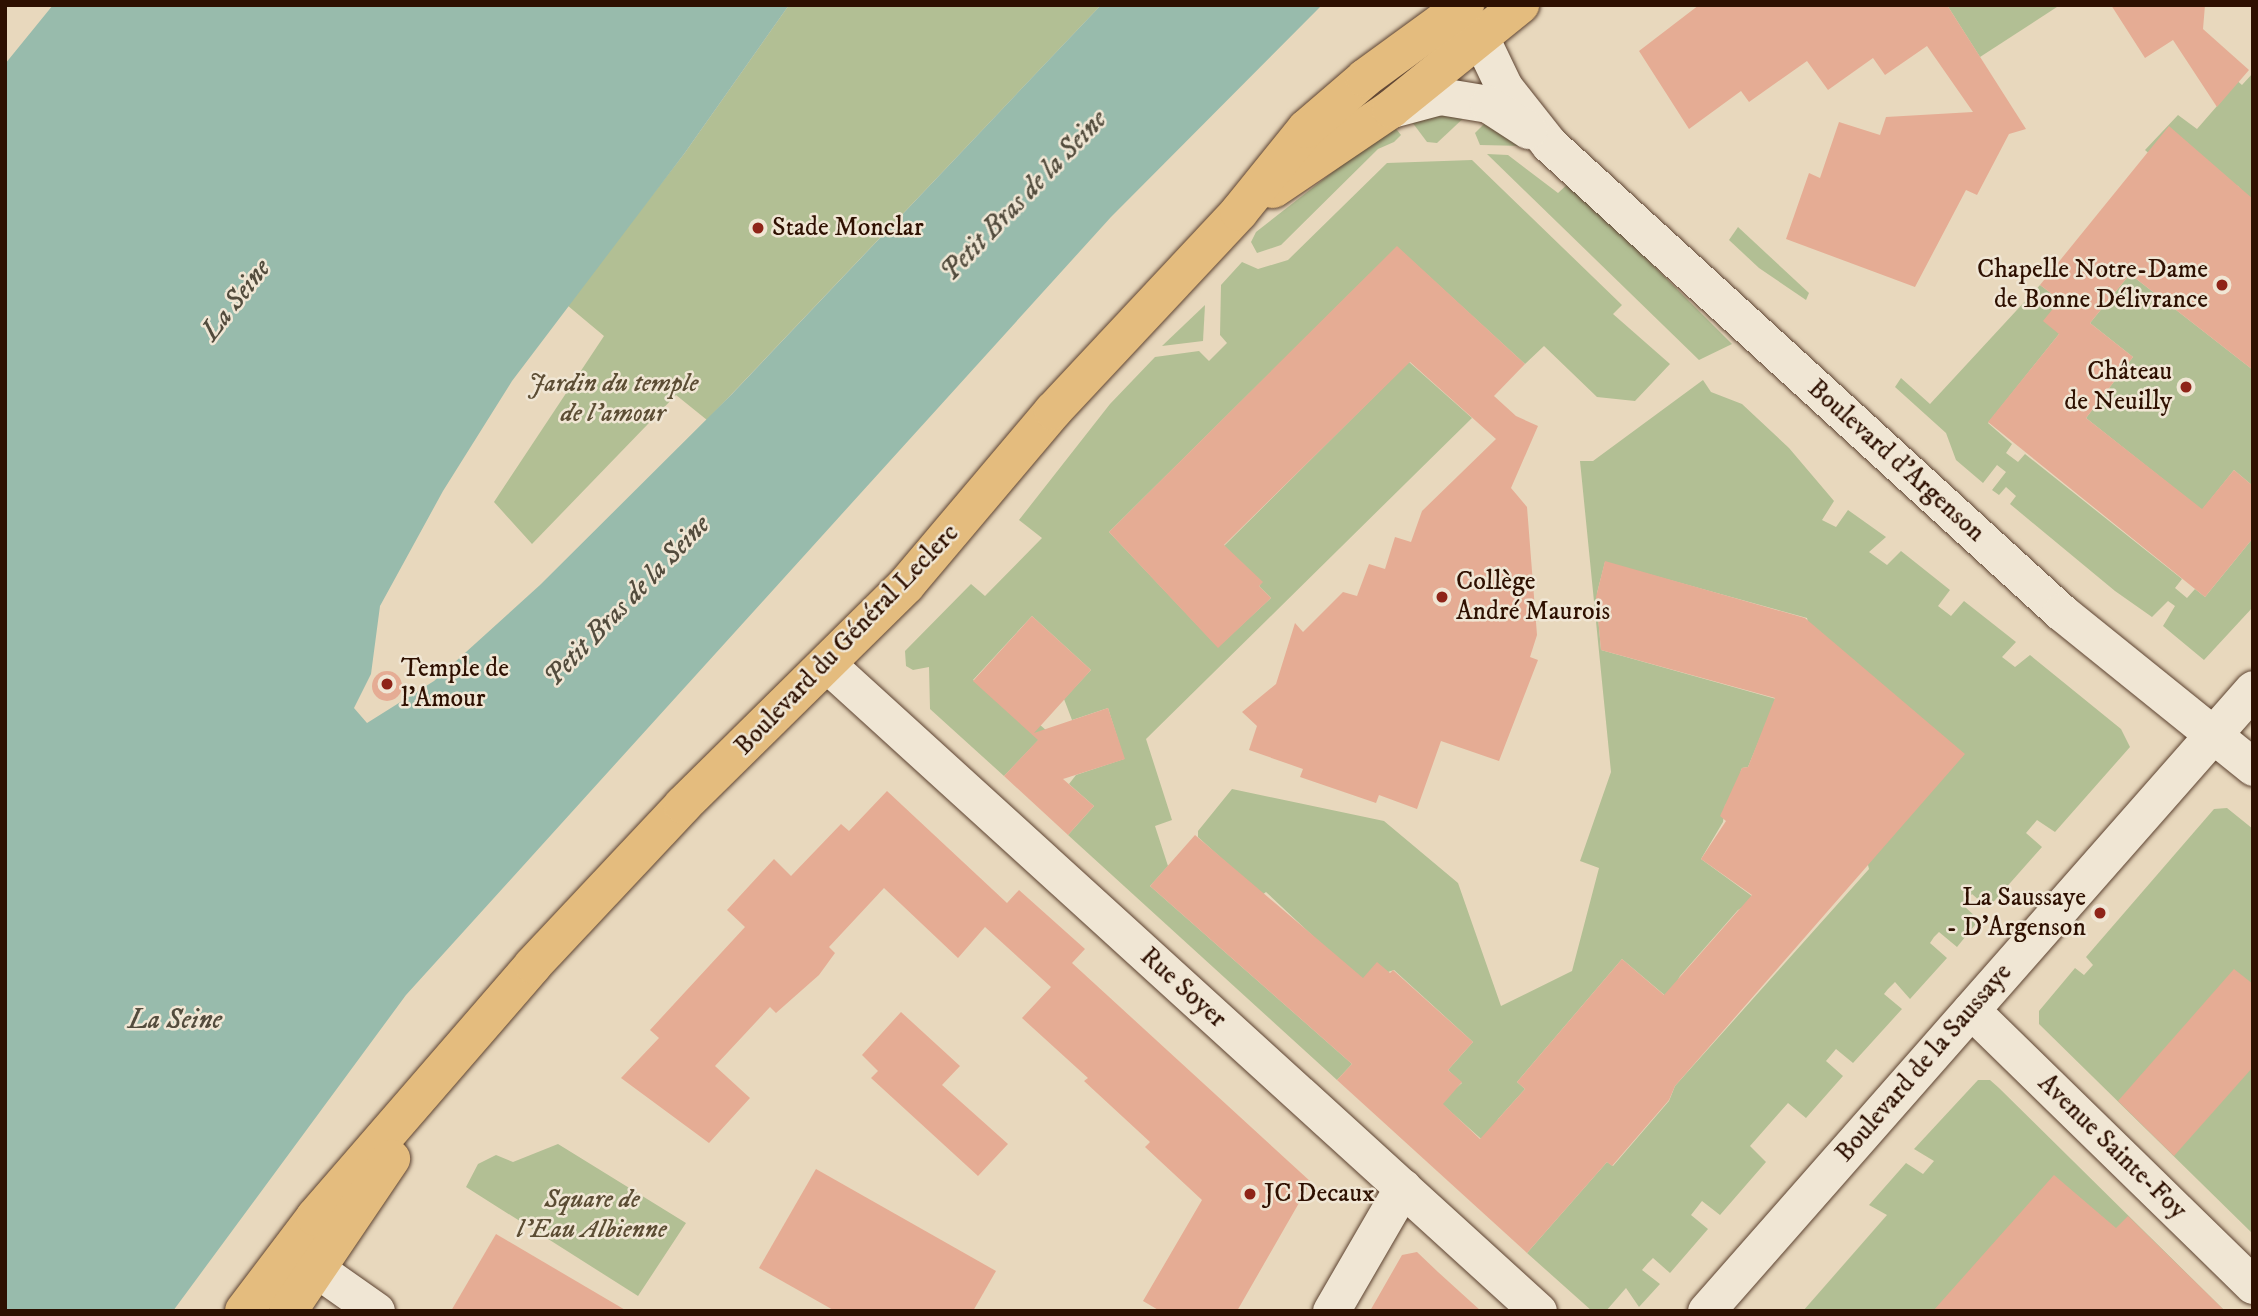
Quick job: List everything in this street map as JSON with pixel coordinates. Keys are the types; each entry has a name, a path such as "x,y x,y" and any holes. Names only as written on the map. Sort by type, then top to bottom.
{"main road":[{"name":"Boulevard du Général Leclerc","path":"244,1311 303,1259 451,1064 533,965 683,805 828,665 906,585 1053,411 1239,212 1306,129 1365,78 1465,5"},
{"name":"Boulevard du Général Leclerc","path":"1239,212 1391,109 1474,33 1520,5"},
{"name":"Boulevard du Général Leclerc","path":"288,1311 303,1259"}],"street":[{"name":"Boulevard d'Argenson","path":"1474,33 1488,104"},
{"name":"Boulevard d'Argenson","path":"1474,33 1504,87 1549,144"},
{"name":"Boulevard d'Argenson","path":"1391,109 1440,96 1488,104 1549,144 2061,612 2253,767"},
{"name":"Rue Soyer","path":"828,665 1538,1311"},
{"name":"Boulevard de la Saussaye","path":"1706,1311 2253,689"},
{"name":"Avenue Sainte-Foy","path":"1971,1010 2253,1285"},
{"path":"1331,1311 1403,1187"},
{"path":"303,1259 376,1311"}],"green space":[{"name":"Stade Monclar","path":"789,5 1101,5 707,420 676,395 532,544 494,502 604,336 567,305 684,154"},
{"path":"1947,5 2060,5 1980,57"},
{"path":"2218,64 2242,85 2253,73 2253,205 2238,186 2164,167 2145,150 2178,115 2197,129 2224,98"},
{"path":"1424,110 1469,113 1437,143 1427,142 1409,118"},
{"path":"1486,122 1525,146 1480,145 1475,133"},
{"path":"1393,125 1401,135 1394,142 1378,149 1281,245 1257,253 1251,242 1256,232"},
{"path":"1487,154 1508,155 1558,193 1570,182 1732,344 1699,360"},
{"path":"1472,160 1622,305 1613,314 1670,364 1635,401 1597,397 1544,346 1525,364 1397,247 1109,532 1218,647 1271,598 1259,586 1262,582 1223,547 1409,362 1472,418 1146,739 1172,820 1155,826 1168,866 1150,886 1352,1064 1337,1080 1068,835 1094,806 1069,784 1076,775 1124,759 1108,708 1072,720 1064,699 1091,670 1032,616 973,680 1023,710 1047,731 1004,776 930,709 929,667 913,670 906,666 905,651 971,584 985,596 1042,538 1019,520 1110,404 1155,357 1199,351 1209,361 1227,343 1220,335 1221,285 1242,262 1258,269 1288,260 1387,163"},
{"path":"1738,227 1809,293 1806,300 1759,268 1729,240"},
{"path":"2130,274 2253,370 2253,486 2234,470 2202,510 2086,418 2133,357 2090,323"},
{"path":"2040,285 2060,300 2059,334 1988,423 2012,444 2006,453 2018,462 2025,454 2182,579 2175,588 2187,598 2195,589 2205,597 2253,538 2253,607 2204,660 2163,626 2175,606 2168,601 2152,617 2115,591 2010,504 2016,496 2006,487 1999,495 1992,490 2006,472 1997,465 1983,483 1956,460 1946,433 1895,387 1901,378 1930,404"},
{"path":"1205,305 1203,341 1162,346"},
{"path":"1703,380 1711,392 1742,404 1789,448 1834,501 1822,520 1836,527 1848,510 1886,537 1869,552 1887,565 1901,551 1950,590 1938,606 1951,616 1964,601 2016,642 2002,657 2015,667 2030,655 2121,729 2130,747 2055,832 2037,820 2026,833 2042,847 1988,908 1972,894 1963,905 1979,920 1957,947 1939,932 1934,937 1930,943 1947,958 1910,999 1895,982 1888,989 1884,994 1902,1009 1853,1063 1836,1049 1826,1061 1843,1076 1806,1118 1788,1103 1750,1146 1766,1162 1720,1215 1702,1201 1691,1215 1708,1229 1670,1273 1653,1258 1648,1263 1642,1270 1660,1284 1639,1307 1626,1288 1606,1311 1592,1311 1527,1253 1607,1162 1613,1166 1669,1101 1675,1086 1869,869 1807,618 1605,562 1597,593 1634,603 1598,616 1601,650 1776,699 1748,767 1742,768 1730,803 1725,805 1723,822 1701,859 1756,899 1738,910 1680,976 1668,998 1622,959 1517,1082 1525,1089 1498,1119 1489,1146 1440,1102 1462,1083 1448,1070 1473,1042 1394,970 1361,981 1266,892 1262,895 1198,837 1198,831 1232,789 1384,821 1458,883 1501,1006 1572,971 1599,868 1580,861 1611,772 1580,461 1593,461"},
{"path":"2227,808 2253,829 2253,1234 2039,1024 2039,1011 2075,968 2084,975 2093,965 2086,957 2214,809"},
{"path":"1978,1080 1990,1080 1999,1088 2225,1311 1803,1311 1887,1215 1869,1205 1906,1163 1923,1174 1934,1161 1914,1149"},
{"name":"Square de l'Eau Albienne","path":"558,1144 686,1223 638,1296 466,1187 478,1164 496,1155 513,1162"}],"water":[{"path":"53,5 789,5 684,154 512,381 443,491 380,606 371,674 354,708 367,723 434,681 540,585 732,394 1101,5 1322,5 1111,217 406,995 173,1311 5,1311 5,64"}],"building":[{"path":"1699,5 1947,5 2026,129 2009,134 1977,195 1966,190 1915,287 1786,239 1809,173 1820,178 1839,122 1880,135 1886,117 1973,112 1927,46 1885,75 1873,58 1828,90 1807,61 1749,102 1741,91 1689,129 1639,51"},
{"path":"2111,5 2205,5 2203,29 2249,70 2217,107 2173,40 2145,58"},
{"path":"2169,126 2253,199 2253,370 2130,274 2090,323 2133,357 2086,418 2202,509 2234,470 2253,486 2253,538 2205,597 1988,422 2059,334 2043,321 2060,300 2040,285"},
{"path":"1397,246 1525,364 1494,396 1516,416 1538,426 1511,488 1527,507 1537,635 1530,657 1538,660 1499,761 1441,741 1417,809 1379,795 1376,803 1300,777 1303,769 1249,750 1257,726 1242,712 1276,684 1295,623 1303,632 1343,592 1357,596 1369,564 1385,569 1395,537 1411,542 1422,511 1496,439 1410,362 1224,545 1263,582 1259,586 1271,598 1218,648 1109,532"},
{"path":"1605,561 1805,618 1965,754 1675,1086 1669,1100 1612,1166 1607,1162 1527,1253 1337,1080 1352,1064 1150,886 1195,835 1363,978 1377,962 1390,973 1393,970 1473,1042 1448,1070 1462,1082 1443,1104 1480,1139 1525,1089 1517,1082 1622,959 1664,995 1752,895 1701,859 1726,821 1720,816 1742,768 1748,767 1775,698 1601,650 1596,597"},
{"path":"1032,616 1091,670 1034,733 1108,708 1125,759 1063,779 1094,806 1068,835 1004,776 1038,740 973,681"},
{"name":"Temple de l'Amour","path":"387,671 393,672 401,680 401,692 393,700 387,701 381,700 373,692 372,686 373,680 381,672"},
{"path":"887,791 1007,903 1019,890 1085,949 1072,963 1311,1182 1237,1311 1160,1311 1143,1301 1202,1200 1145,1147 1150,1142 1084,1081 1088,1078 1022,1018 1051,987 985,927 958,958 884,888 829,947 835,953 819,975 776,1013 770,1007 715,1066 750,1098 709,1143 621,1078 659,1038 650,1030 745,927 727,910 774,859 791,876 841,824 849,831"},
{"path":"2234,969 2253,984 2253,1067 2174,1156 2118,1101"},
{"path":"901,1012 960,1066 942,1085 1008,1144 978,1176 871,1078 878,1071 862,1055"},
{"path":"816,1169 996,1271 973,1311 835,1311 759,1268"},
{"path":"2054,1175 2116,1228 2128,1216 2225,1311 1933,1311"},
{"path":"496,1234 627,1311 451,1311"},
{"path":"1417,1252 1481,1311 1370,1311 1402,1255"}],"place":[{"name":"Stade Monclar","path":"758,228"},
{"name":"Chapelle Notre-Dame de Bonne Délivrance","path":"2222,285"},
{"name":"Château de Neuilly","path":"2186,387"},
{"name":"Collège André Maurois","path":"1442,597"},
{"name":"Temple de l'Amour","path":"387,684"},
{"name":"La Saussaye - D'Argenson","path":"2100,913"},
{"name":"JC Decaux","path":"1250,1194"}],"water label":[{"name":"Petit Bras de la Seine","path":"1024,196"},
{"name":"La Seine","path":"236,300"},
{"name":"Petit Bras de la Seine","path":"627,601"},
{"name":"La Seine","path":"175,1020"}],"park label":[{"name":"Jardin du temple de l'amour","path":"613,399"}]}
